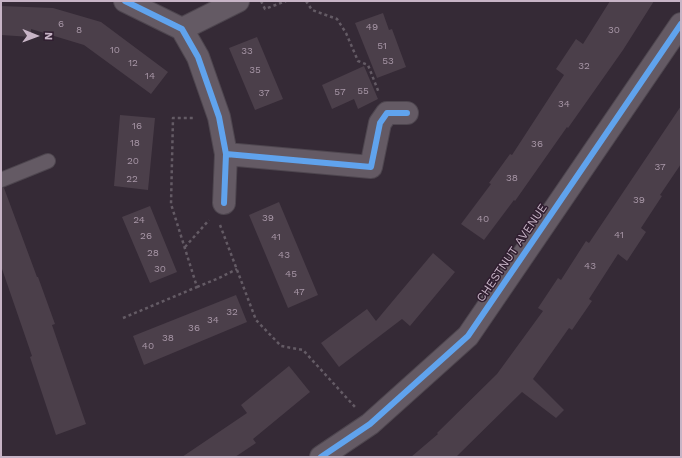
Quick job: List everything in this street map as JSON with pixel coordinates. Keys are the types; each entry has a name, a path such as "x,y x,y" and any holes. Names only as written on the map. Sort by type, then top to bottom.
{"street":[{"path":"125,1 182,28 198,56 219,118 226,154 224,203"},
{"path":"182,28 238,1"},
{"name":"CHESTNUT AVENUE","path":"321,457 370,424 468,336 681,24"},
{"path":"226,154 371,167 380,123 397,113"}],"lane":[{"path":"1,180 48,161"}],"path":[{"path":"261,1 265,9 286,1"},
{"path":"306,1 312,10 337,19 346,33 358,61 368,65 397,113"},
{"path":"197,287 171,204 173,118 219,118"},
{"path":"224,203 220,225 256,320 281,346 303,350 370,424"},
{"path":"185,247 224,203"},
{"path":"123,318 237,269"}],"building":[{"path":"610,1 654,1 623,50 568,128 567,127 515,201 514,200 484,240 461,224 491,184 489,183 510,154 512,155 564,75 556,69 576,39 583,44"},
{"path":"1,6 53,8 101,22 168,72 151,94 84,45 31,29 31,37 1,35"},
{"path":"383,13 389,30 392,29 406,67 377,78 355,23"},
{"path":"257,37 283,99 255,110 229,48"},
{"path":"364,66 378,99 358,109 354,99 332,109 322,85"},
{"path":"681,106 681,164 660,195 662,196 641,228 646,232 627,261 618,254 589,299 592,301 572,330 569,328 533,379 564,410 556,418 522,392 456,457 411,457 438,434 437,433 497,374 543,311 538,308 558,278 561,280 586,241 589,243"},
{"path":"120,115 155,118 148,190 114,186"},
{"path":"1,188 4,188 55,324 52,325 86,424 56,435 30,357 32,356 1,266"},
{"path":"279,202 318,295 288,308 249,215"},
{"path":"150,206 177,272 150,283 122,217"},
{"path":"433,253 455,272 410,326 402,319 339,367 321,343 367,309 376,321"},
{"path":"236,295 247,322 144,365 133,336"},
{"path":"289,366 310,392 253,439 256,443 235,457 182,457 247,413 241,405"}],"cycle path":[{"path":"125,1 182,29 198,57 219,117 226,154 224,203"},
{"path":"321,457 370,424 468,336 681,24"},
{"path":"226,154 371,167 380,123 387,113 407,113"}]}
